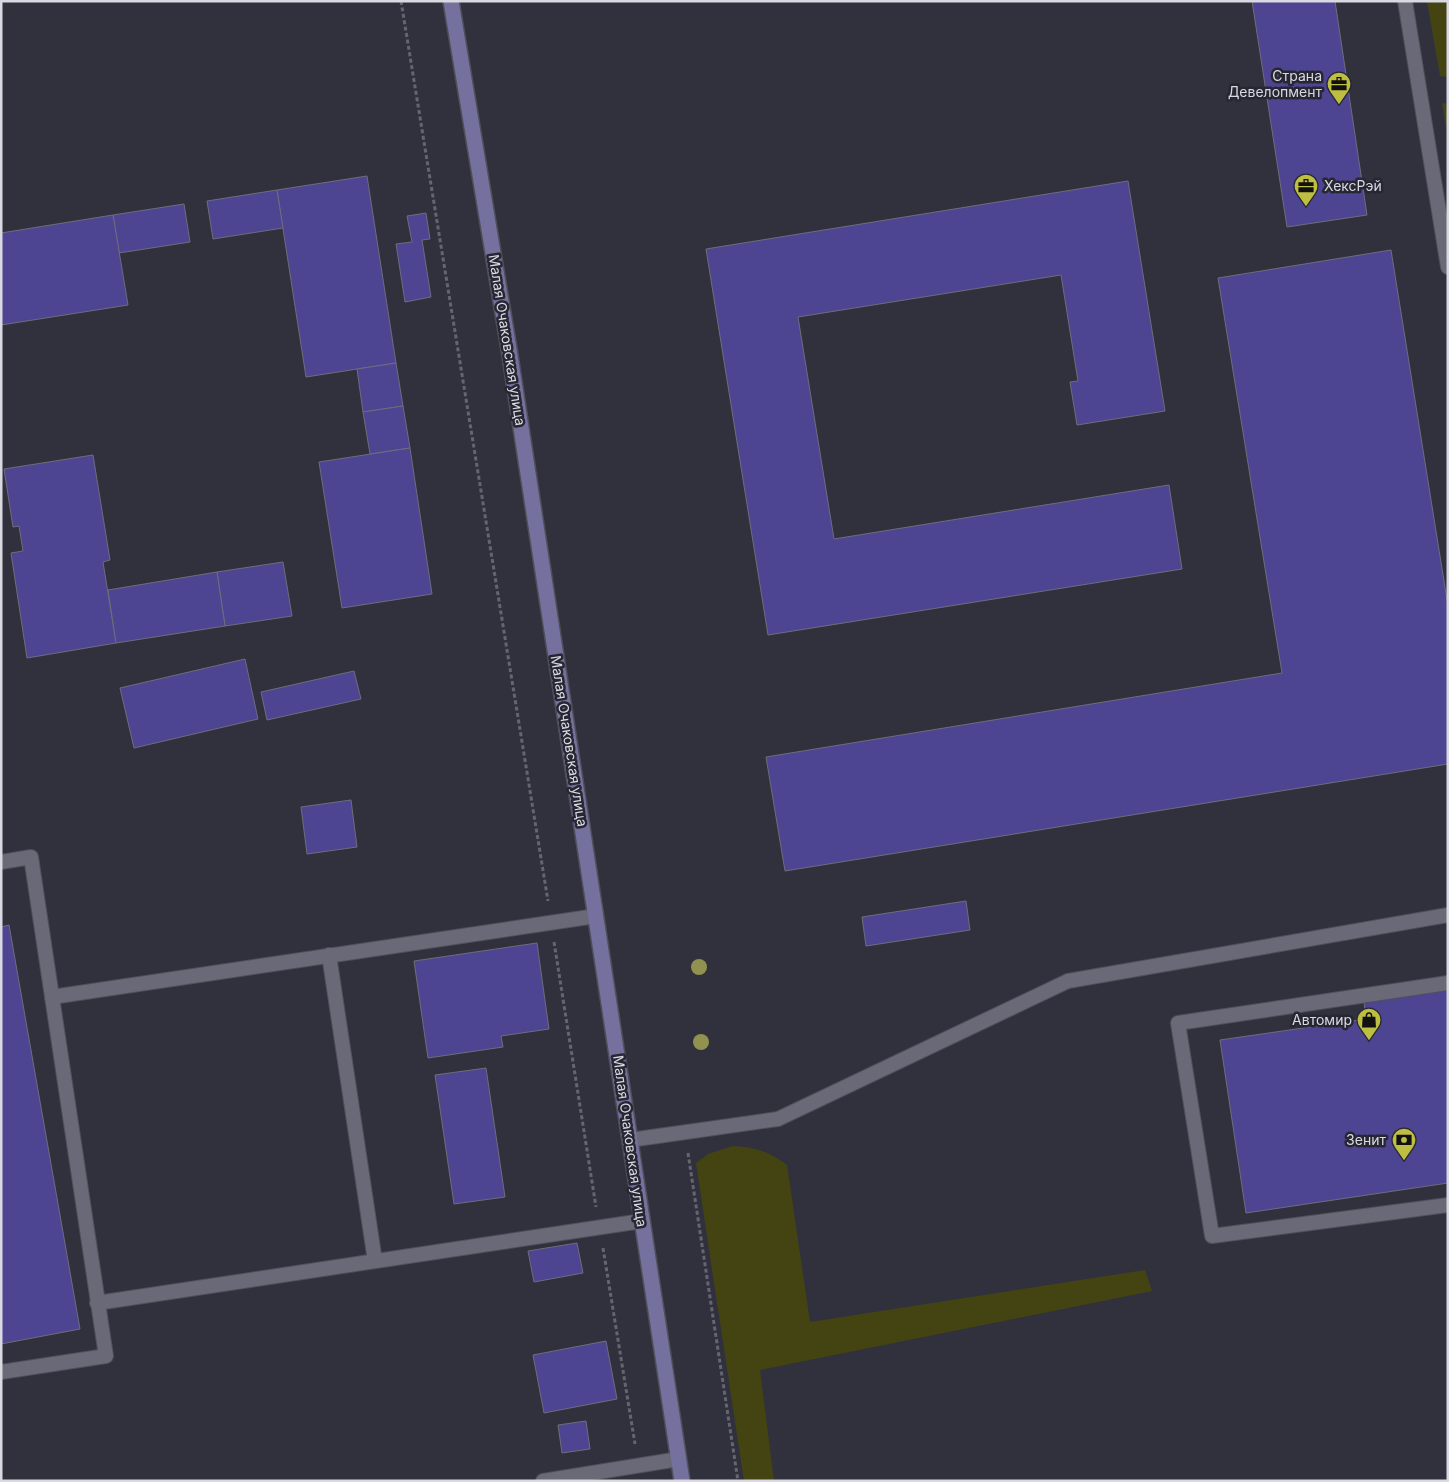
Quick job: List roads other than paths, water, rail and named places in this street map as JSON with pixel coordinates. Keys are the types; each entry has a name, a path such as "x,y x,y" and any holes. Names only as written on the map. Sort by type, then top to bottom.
{"street":[{"name":"Малая Очаковская улица","path":"451,1 510,349 682,1481"}],"lane":[{"path":"1404,1 1448,267"},
{"path":"1,862 31,857 106,1356 1,1372"},
{"path":"630,1140 778,1119 1068,982 1448,914"},
{"path":"52,997 596,916"},
{"path":"329,955 375,1260"},
{"path":"1448,983 1178,1023 1212,1236 1448,1205"},
{"path":"97,1303 642,1221"},
{"path":"543,1481 679,1460"}],"place":[{"name":"Страна Девелопмент","path":"1339,105"},
{"name":"ХексРэй","path":"1306,207"},
{"name":"Автомир","path":"1369,1041"},
{"name":"Зенит","path":"1404,1161"}]}
